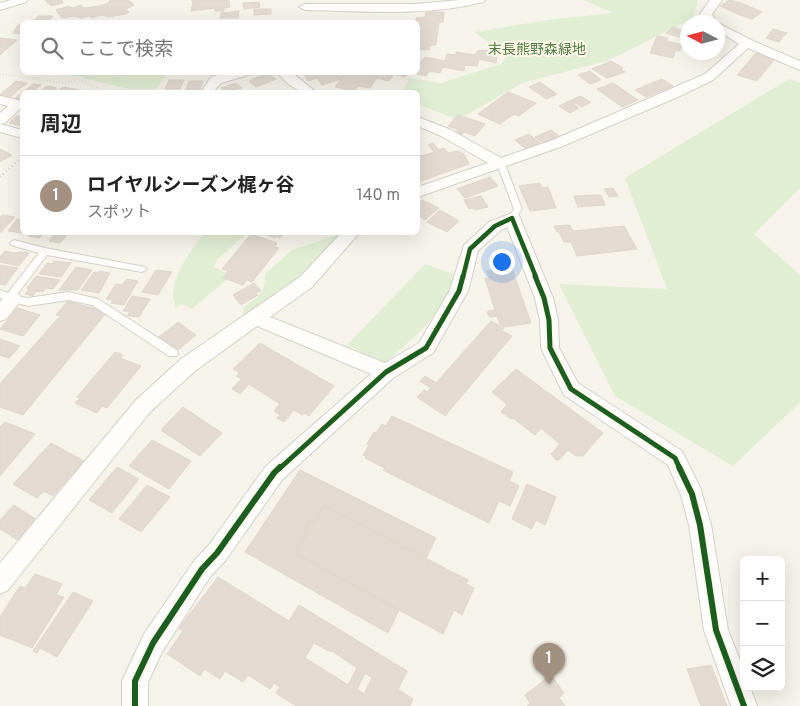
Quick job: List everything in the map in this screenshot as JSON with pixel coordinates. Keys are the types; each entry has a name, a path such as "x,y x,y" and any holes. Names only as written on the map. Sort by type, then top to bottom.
{"street":[{"path":"1,5 22,0"},
{"path":"304,7 436,6 479,0"},
{"path":"707,15 716,0"},
{"path":"725,30 747,43 800,66"},
{"path":"420,191 568,139 709,77 747,43"},
{"path":"208,90 216,80 234,75"},
{"path":"286,75 306,90"},
{"path":"0,100 18,104 0,120"},
{"path":"420,122 446,133 501,164"},
{"path":"0,128 20,133"},
{"path":"135,706 135,681 150,650 202,569 217,553 274,473 386,372 426,348 459,290 470,249 495,226 512,218 544,298 549,320 550,348 571,388 675,458 692,494 700,525 716,630 746,704"},
{"path":"0,582 143,406 188,366 306,282 349,235"},
{"path":"0,314 8,297"},
{"path":"255,318 386,372"}],"lane":[{"path":"501,164 518,209 512,218"},
{"path":"14,243 142,269"},
{"path":"46,251 8,297 28,302 68,296 96,302 173,353"}],"path":[{"path":"0,74 65,83 77,80 101,90"},
{"path":"0,176 20,159"}],"green space":[{"name":"末長熊野森緑地","path":"584,0 698,0 694,15 680,15 680,24 607,61 522,83 458,120 420,105 420,90 404,90 409,78 441,83 501,64 507,55 474,32 548,20 613,13"},
{"path":"71,75 166,75 156,89 129,89"},
{"path":"789,79 800,83 800,188 754,234 800,275 800,402 733,466 615,396 559,284 667,289 625,178"},
{"path":"204,235 245,235 218,259 214,267 226,273 226,280 192,309 182,304 176,308 173,294 177,276 190,253"},
{"path":"340,235 306,272 244,316 243,308 262,291 265,274 292,250"},
{"path":"425,264 457,275 444,302 427,324 385,363 347,345"}],"building":[{"path":"45,0 62,0 63,3 51,6"},
{"path":"109,0 129,0 134,5 126,9 129,12 125,14 109,17 102,15 91,18 89,16 81,18 75,16 62,18 56,10 69,6 72,8 81,5 83,8 99,6 110,2"},
{"path":"191,0 229,0 230,7 224,8 224,11 215,11 215,8 191,11 193,2"},
{"path":"729,0 762,12 752,19 720,6"},
{"path":"259,2 260,7 244,9 243,3"},
{"path":"254,9 271,9 271,14 254,15"},
{"path":"239,11 238,18 220,18 221,13"},
{"path":"426,12 444,12 443,22 439,22 436,45 430,45 429,50 420,49 420,20 416,20 416,18 425,17"},
{"path":"38,16 53,16 50,20 35,20"},
{"path":"18,25 20,25 20,34 13,33"},
{"path":"673,27 680,29 680,37 666,33"},
{"path":"773,29 787,33 783,37 770,33"},
{"path":"769,34 782,38 779,42 766,38"},
{"path":"657,36 668,38 666,41 680,44 680,51 676,50 673,58 650,53"},
{"path":"0,38 17,40 0,55"},
{"path":"477,51 494,51 492,56 497,57 496,63 479,59 477,66 465,65 464,71 443,67 440,73 430,71 426,76 420,75 420,62 425,57 445,61 447,54 456,55 456,52 476,55"},
{"path":"756,53 774,60 757,81 737,75"},
{"path":"611,61 623,68 621,70 625,72 607,78 592,69"},
{"path":"590,71 601,80 590,84 578,75"},
{"path":"262,75 270,75 276,79 256,87 249,81"},
{"path":"305,75 339,75 340,77 343,75 393,75 389,81 377,78 370,88 358,86 355,90 335,87 341,79 322,85 317,78 308,81"},
{"path":"662,79 673,86 646,97 635,90"},
{"path":"169,80 184,80 180,89 165,89"},
{"path":"16,81 27,83 10,97 0,95"},
{"path":"189,81 203,81 200,90 186,90"},
{"path":"540,82 557,94 546,99 529,87"},
{"path":"236,83 242,88 224,90 221,88"},
{"path":"613,83 638,100 622,107 597,89"},
{"path":"33,84 41,85 35,90 26,90"},
{"path":"47,86 57,88 54,90 42,90"},
{"path":"63,87 79,90 59,90"},
{"path":"508,92 536,103 519,116 514,114 500,124 478,114"},
{"path":"580,96 591,102 582,107 575,103 573,104 579,108 570,113 559,106"},
{"path":"458,115 485,124 475,136 464,132 461,135 455,133 459,130 448,126"},
{"path":"17,116 20,117 20,126 9,123"},
{"path":"551,130 559,136 543,143 535,137"},
{"path":"529,134 540,143 526,149 515,140"},
{"path":"433,143 439,150 444,148 448,153 458,151 464,154 469,164 420,181 420,156 434,152 428,145"},
{"path":"0,149 12,155 0,162"},
{"path":"490,177 498,186 465,198 457,189"},
{"path":"540,183 542,188 548,187 556,208 530,211 519,186"},
{"path":"613,188 618,196 609,197 604,189"},
{"path":"601,195 605,205 578,207 574,196"},
{"path":"481,196 488,207 475,210 473,208 469,209 464,200"},
{"path":"422,200 439,208 425,220 420,216 420,201"},
{"path":"440,210 459,221 447,232 427,222"},
{"path":"2,215 15,217 0,233 0,217"},
{"path":"17,219 20,220 20,233 8,231"},
{"path":"570,225 573,231 624,226 637,249 577,256 571,242 564,242 554,226"},
{"path":"29,235 42,235 40,238"},
{"path":"54,235 67,235 60,243 49,241"},
{"path":"250,235 277,243 275,247 279,248 252,282 247,280 243,285 223,278 228,271 222,269"},
{"path":"268,235 282,235 280,238 276,236 275,238"},
{"path":"5,251 29,253 19,266 0,262 0,257"},
{"path":"54,261 71,263 61,277 39,274 47,263 52,264"},
{"path":"0,265 18,268 5,285 0,284"},
{"path":"76,267 92,270 78,290 59,290"},
{"path":"512,269 531,323 504,327 500,324 497,316 490,317 487,313 488,311 495,310 485,278 489,278 487,271"},
{"path":"156,270 172,272 158,295 142,292"},
{"path":"99,271 110,273 99,293 81,290 94,272 98,273"},
{"path":"36,276 60,280 53,289 46,288 43,292 36,291 33,296 25,294"},
{"path":"127,279 138,281 124,305 111,303 113,300 106,299 116,284 122,285"},
{"path":"254,283 261,291 256,293 258,295 241,305 233,295"},
{"path":"132,296 150,299 139,317 127,316 130,312 123,311"},
{"path":"68,301 107,312 23,415 0,407 0,384 60,316 56,315"},
{"path":"17,308 40,315 23,336 0,329"},
{"path":"491,321 504,328 502,331 512,336 445,416 417,397 424,390 427,392 431,388 420,381 425,376 436,383"},
{"path":"178,322 196,335 178,350 159,337"},
{"path":"0,339 20,346 9,358 0,355"},
{"path":"260,343 334,386 309,416 304,413 302,415 294,410 284,422 277,418 280,415 274,411 280,404 249,384 240,394 232,389 241,379 236,376 240,373 233,369"},
{"path":"115,352 123,355 120,358 141,366 107,408 102,406 97,413 75,403 80,398 77,397"},
{"path":"516,369 603,433 583,456 576,456 568,450 559,460 556,460 551,454 560,444 541,428 535,435 513,418 511,419 501,412 507,404 492,392"},
{"path":"183,407 222,433 200,456 161,430"},
{"path":"392,416 513,472 509,481 519,486 510,506 499,501 489,523 383,470 385,468 365,458 366,456 363,455 374,432 376,433 382,424 386,426"},
{"path":"5,422 35,434 0,476 0,427"},
{"path":"152,440 191,461 169,489 129,466"},
{"path":"51,443 84,461 53,496 44,491 37,498 13,484"},
{"path":"117,467 139,479 112,513 89,500"},
{"path":"300,470 436,538 426,558 324,506 314,523 309,521 304,531 308,533 295,553 399,610 388,633 245,552"},
{"path":"527,484 556,497 545,525 536,520 532,529 512,519"},
{"path":"147,485 170,497 141,532 119,519"},
{"path":"14,505 37,520 18,540 0,529 0,520"},
{"path":"324,506 468,580 466,584 474,588 462,615 454,610 443,634 295,553 308,533 304,531 309,521 314,523"},
{"path":"35,574 62,584 56,595 64,597 32,648 0,635 0,617 20,586 25,588"},
{"path":"218,577 289,621 299,605 407,671 398,689 413,699 410,706 296,706 276,693 280,687 274,683 270,689 248,675 243,682 225,671 220,679 204,669 200,676 167,654 183,631 179,628","holes":["314,643 332,651 357,668 348,685 305,658","365,673 372,678 364,694 357,689"]},
{"path":"73,592 93,601 57,657 40,648 37,653 33,651"},
{"path":"711,665 727,706 701,706 687,669"},
{"path":"551,675 564,693 559,698 565,706 527,706 530,703 525,695"}],"cycle path":[{"path":"135,706 135,681 153,643 202,569 217,553 274,473 386,372 426,348 459,291 470,249 495,226 512,218 544,298 549,320 550,348 571,389 675,458 692,494 700,525 716,630 744,706"}],"place":[{"name":"ロイヤルシーズン梶ヶ谷","path":"549,684"}]}
